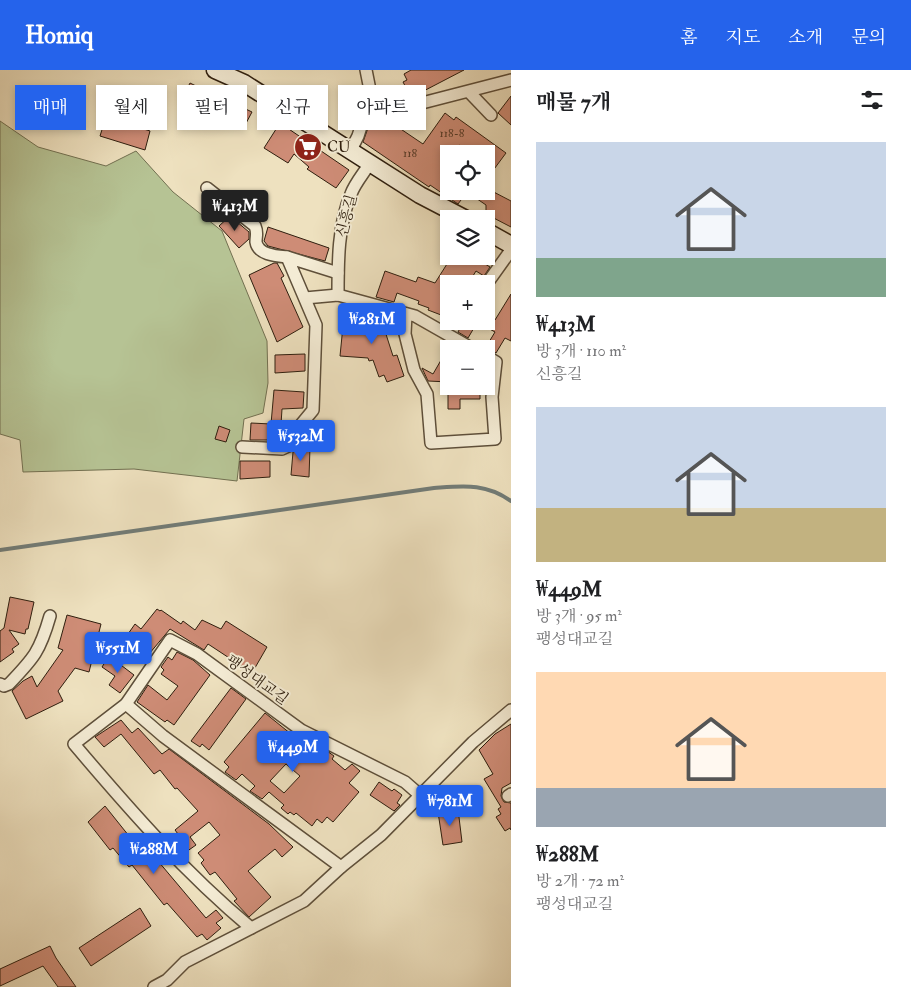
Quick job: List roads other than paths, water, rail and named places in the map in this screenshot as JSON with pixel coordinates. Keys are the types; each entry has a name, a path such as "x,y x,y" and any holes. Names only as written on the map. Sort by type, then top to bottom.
{"street":[{"path":"215,70 244,83 351,150 370,164 420,195 449,210"},
{"path":"366,70 369,85"},
{"path":"426,102 470,92 511,80"},
{"path":"470,92 491,115"},
{"path":"351,150 360,130"},
{"name":"신흥길","path":"338,295 339,253 351,193 370,164"},
{"path":"207,188 255,226 258,232 256,243 260,250 268,254 287,257 338,273"},
{"path":"495,236 511,246"},
{"path":"493,275 511,250"},
{"path":"242,447 282,449 298,442 299,427 314,410 316,325 287,257"},
{"path":"305,298 338,295 415,316 457,340"},
{"path":"406,314 405,334 414,370 426,394 431,443 495,439 492,395"},
{"path":"0,684 4,686 9,684 34,658 43,640 50,616"},
{"name":"팽성대교길","path":"251,928 207,891 122,800 74,744 126,704 170,640 197,654 301,730 405,782 421,796"},
{"path":"126,704 163,736 341,867"},
{"path":"154,987 167,980 185,962 304,901 341,867 381,835 473,742 511,710"}],"waterway":[{"path":"0,550 434,488 465,486 483,488 511,501"}],"place":[{"name":"CU","path":"308,147"}]}
